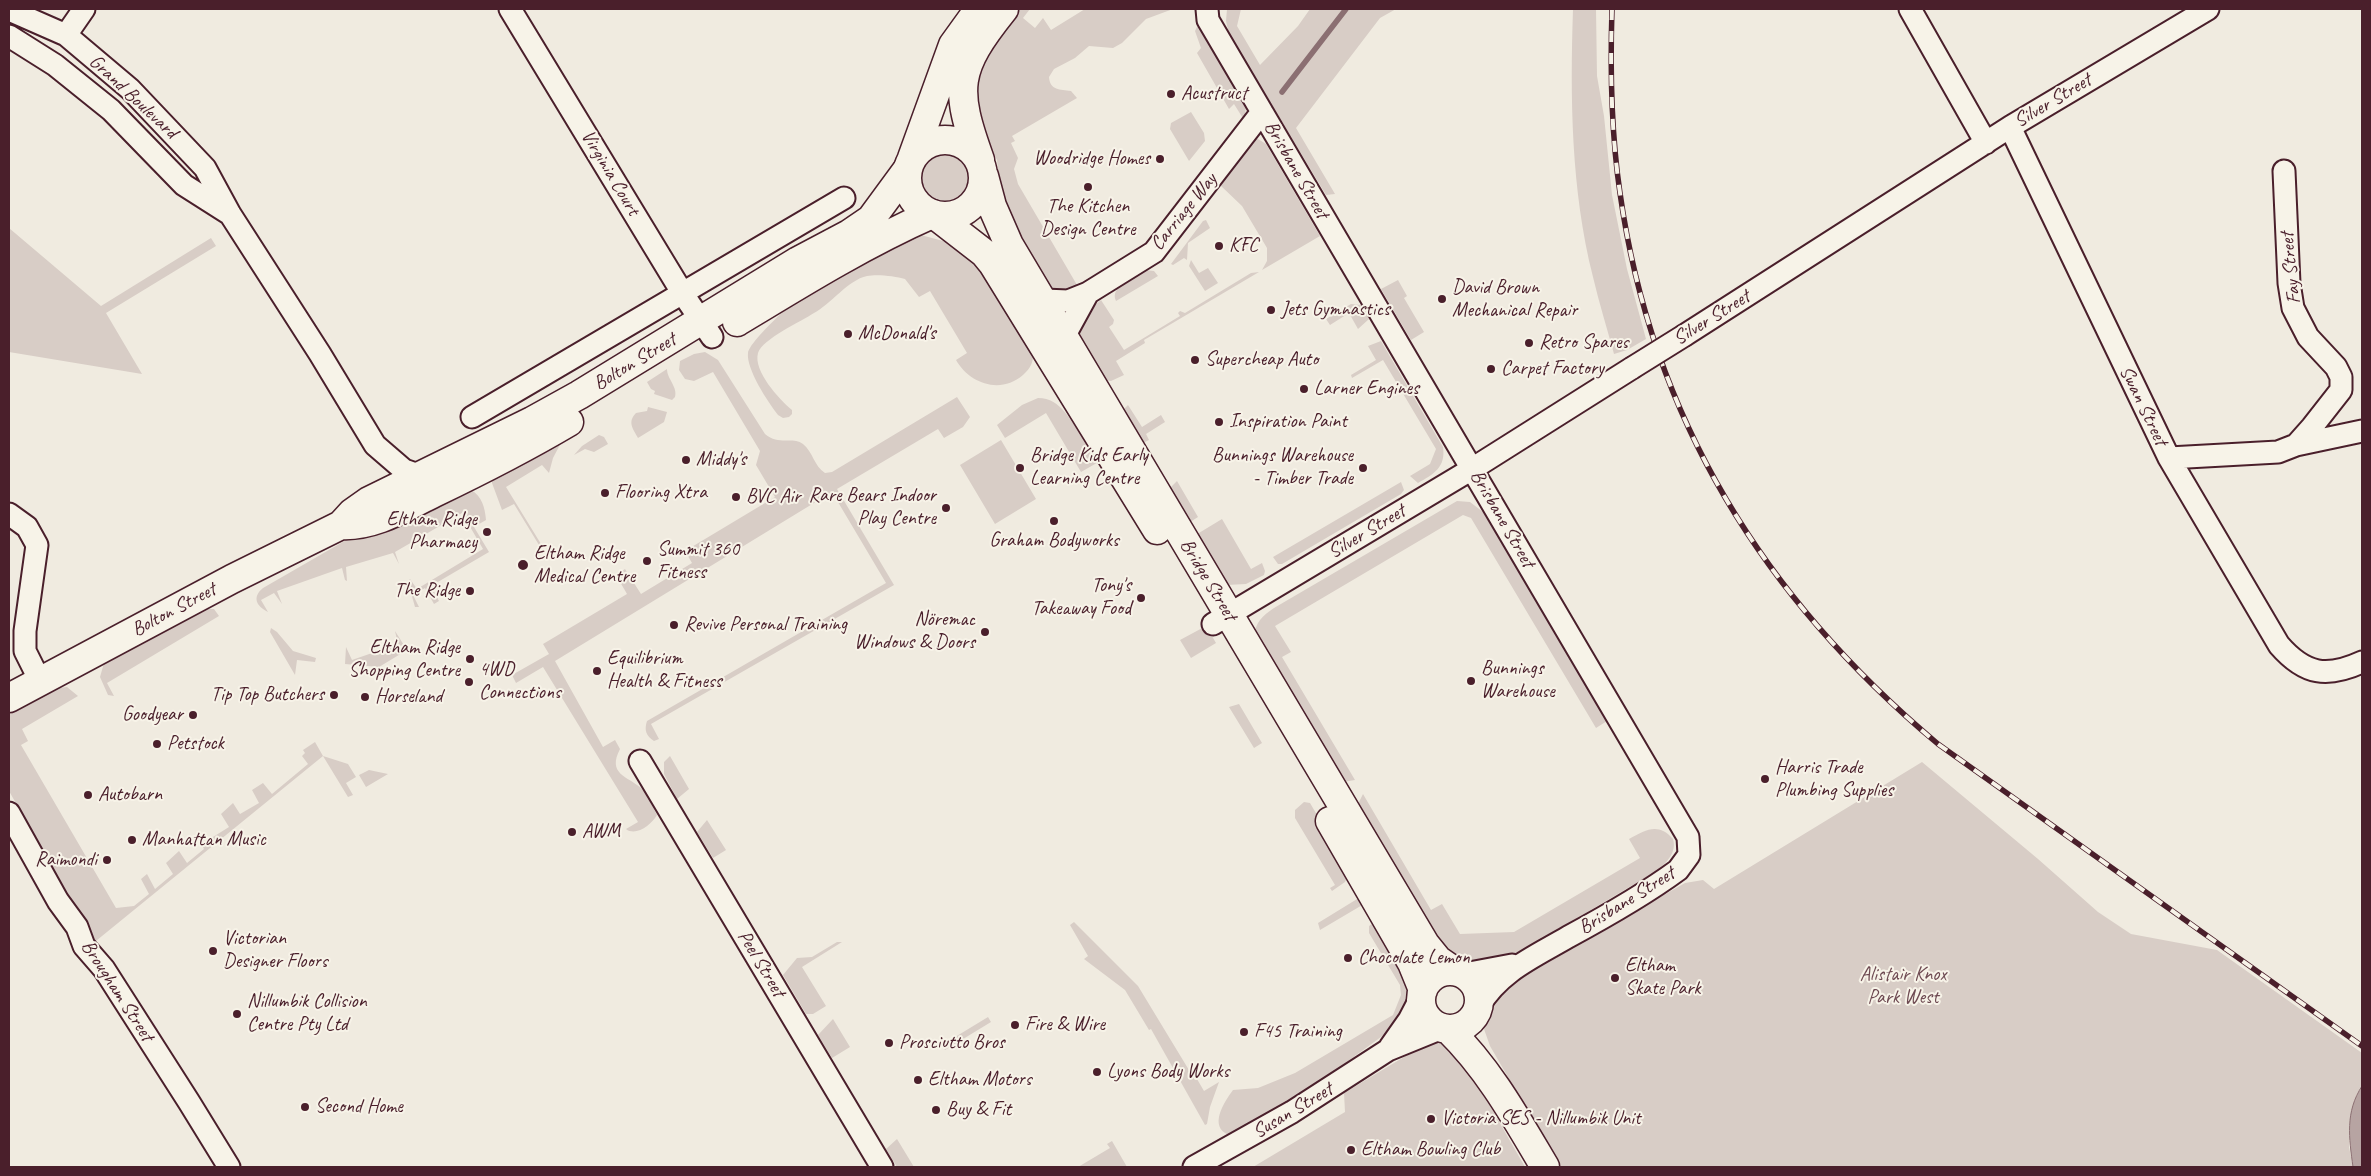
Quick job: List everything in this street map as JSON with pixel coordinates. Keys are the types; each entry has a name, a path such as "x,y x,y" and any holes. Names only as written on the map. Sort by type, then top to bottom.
{"main road":[{"path":"910,164 925,145 933,141 948,139 968,147 982,169 979,195 967,210 955,216 934,215 918,205 910,195 907,182 910,164 953,45 978,9"},
{"name":"Bridge Street","path":"1004,9 976,46 965,71 962,85 964,109 1000,228 1065,335 1412,963 1422,993"},
{"name":"Bolton Street","path":"403,496 533,442 707,329 798,261 861,226 878,210 910,164"},
{"name":"Bolton Street","path":"9,698 232,579 341,525 369,523 403,496 421,476 833,264 898,228 934,215"},
{"name":"Bridge Street","path":"934,215 984,253 994,264 1221,619 1425,944 1438,960 1459,973"},
{"path":"1497,1086 1480,1040 1477,988 1471,980 1459,973 1436,974 1429,980 1422,993 1422,1005 1428,1019 1445,1028 1474,1056 1497,1086 1545,1167"},
{"path":"1445,1028 1464,1025 1477,1010"}],"street":[{"path":"66,36 84,9"},
{"name":"Virginia Court","path":"510,9 683,294 707,329"},
{"name":"Brisbane Street","path":"1207,9 1208,20 1684,828 1689,844 1687,860 1672,875 1570,936 1518,964 1493,985 1477,1010"},
{"path":"1910,9 1986,143"},
{"name":"Silver Street","path":"1221,619 1472,469 1685,335 2010,126 2208,9"},
{"name":"Grand Boulevard","path":"9,10 66,36 130,89 205,168 230,214 320,354 375,445 383,470 403,496"},
{"name":"Grand Boulevard","path":"9,36 55,65 111,110 184,185 230,214"},
{"name":"Carriage Way","path":"1044,300 1068,301 1088,293 1154,252 1262,112"},
{"name":"Swan Street","path":"2010,126 2169,458 2279,645 2292,660 2304,667 2319,672 2336,672 2362,662"},
{"name":"Fay Street","path":"2284,171 2289,283 2293,308 2308,336 2336,367 2342,377 2341,390 2296,445"},
{"name":"Bolton Street","path":"472,417 844,198"},
{"name":"Carriage Way","path":"1065,335 1088,293"},
{"path":"2169,458 2278,452 2296,445 2362,431"},
{"name":"Grand Boulevard","path":"375,445 404,470 421,476"},
{"path":"9,514 27,527 36,545 25,631 25,651 40,682"},
{"name":"Peel Street","path":"640,761 882,1167"},
{"name":"Brougham Street","path":"9,813 58,901 77,927 84,946 109,977 229,1167"},
{"name":"Brisbane Street","path":"1459,973 1518,964"},
{"name":"Susan Street","path":"1388,1050 1409,1020 1422,993"},
{"name":"Susan Street","path":"1194,1167 1292,1112 1388,1050 1445,1028"}],"green space":[{"path":"1015,9 1030,9 1023,18 1035,28 1043,18 1051,30 1085,9 1173,9 1146,19 1122,43 1113,48 1089,46 1075,58 1054,69 1049,77 1051,85 1071,91 1077,98 1012,136 1015,141 1011,143 1018,158 1014,169 1018,184 1077,285 1089,278 1091,282 1069,294 1055,294 1022,250 1000,190 997,160 977,121 975,71"},
{"path":"1227,9 1241,9 1237,26 1260,65 1298,26 1310,9 1396,9 1380,18 1296,128 1335,194 1326,195 1229,34 1226,21"},
{"path":"1573,9 1596,9 1597,76 1604,116 1612,195 1627,269 1646,339 1627,350 1614,354 1593,277 1580,211 1572,110"},
{"path":"1201,26 1243,100 1246,108 1244,120 1234,104 1229,109 1197,53 1201,48 1195,31 1197,27"},
{"path":"1191,112 1204,133 1205,141 1189,161 1170,129 1171,123"},
{"path":"1258,139 1266,144 1320,236 1262,270 1267,261 1267,248 1242,206 1220,185 1220,179 1253,140"},
{"path":"946,153 955,155 966,164 971,178 969,187 960,198 946,203 937,201 926,192 921,178 923,169 932,158"},
{"path":"1206,220 1210,228 1188,243 1187,260 1184,258 1173,265 1171,264 1203,221"},
{"path":"9,228 101,306 211,238 216,246 106,313 142,374 9,352"},
{"path":"917,234 947,242 975,260 1033,351 1033,358 1028,370 1014,381 1005,384 986,384 977,380 969,375 956,360 967,353 930,291 919,297 905,279 876,275 867,276 853,282 820,309 774,336 761,348 757,360 763,376 774,392 792,410 792,414 789,417 783,418 778,415 750,368 748,353 752,345 787,308 828,274 876,250"},
{"path":"1191,260 1199,273 1208,268 1218,283 1205,291 1189,266"},
{"path":"1145,270 1154,271 1158,276 1116,301 1116,291 1119,286"},
{"path":"1259,272 1144,340 1145,343 1116,361 1124,375 1111,381 1098,379 1072,329 1101,300 1114,320 1113,324 1109,327 1124,350 1180,316 1178,313 1180,311 1185,313 1251,273"},
{"path":"1398,280 1407,296 1404,298 1424,332 1411,340 1381,289"},
{"path":"1351,304 1361,305 1369,319 1358,329 1349,313 1330,325 1326,319"},
{"path":"1381,341 1443,447 1441,465 1434,473 1418,483 1410,476 1430,464 1436,449 1383,360 1352,378 1351,375 1376,360 1368,346"},
{"path":"705,352 718,360 765,434 775,440 794,441 803,444 818,467 825,473 832,472 957,397 970,417 963,427 944,438 938,429 837,489 894,585 651,724 659,739 654,741 647,735 647,721 886,583 832,492 555,661 603,747 615,740 620,749 617,757 617,769 643,791 657,815 643,828 630,831 626,829 638,822 543,667 516,683 512,675 549,654 543,644 627,594 616,575 625,569 641,594 692,563 685,551 775,497 756,465 760,451 713,372 694,381 685,379 679,370 680,361 694,354"},
{"path":"667,369 676,393 672,400 654,394 655,391 651,389 647,382"},
{"path":"1038,398 1046,399 1059,406 1084,438 1103,458 1102,460 1081,472 1046,413 1005,438 997,425 1022,405"},
{"path":"1128,405 1142,427 1161,415 1165,422 1146,434 1149,440 1137,446 1123,410"},
{"path":"648,407 667,412 664,422 638,438 631,422 636,413 647,411"},
{"path":"599,435 604,437 608,444 594,452 585,449 574,455 582,446"},
{"path":"563,439 553,458 549,473 542,465 506,487 541,544 539,545 514,504 502,510 492,483 492,477"},
{"path":"1001,440 1036,499 995,524 960,465"},
{"path":"1177,481 1198,517 1187,524 1165,493"},
{"path":"1401,482 1404,490 1401,494 1282,564 1278,564 1273,557"},
{"path":"471,490 478,496 484,507 486,520 474,527 489,552 431,586 439,601 434,604 425,588 413,595 419,607 415,607 408,582 410,579 417,589 483,549 462,513 395,552 399,564 393,553 346,567 347,581 345,580 342,568 277,591 282,604 274,593 261,600 268,612 258,604 257,595 263,588 348,539"},
{"path":"1457,501 1470,502 1483,512 1607,721 1596,728 1471,518 1463,515 1275,626 1291,652 1282,657 1355,780 1343,782 1254,636 1256,627 1263,617 1274,608"},
{"path":"1222,519 1251,569 1262,563 1265,571 1264,575 1246,584 1226,585 1194,536"},
{"path":"206,609 214,609 219,616 107,683 114,696 108,695 100,677 104,663"},
{"path":"1206,626 1216,643 1191,658 1180,640"},
{"path":"271,628 277,632 293,651 316,658 315,662 297,660 295,675 270,632"},
{"path":"395,631 407,650 379,667 345,664 346,647 352,660 398,644"},
{"path":"67,687 78,696 22,729 28,741 21,745 116,908 134,906 149,894 141,879 147,874 155,889 173,874 166,863 179,851 187,863 204,849 196,835 198,831 205,842 229,827 221,814 233,803 240,814 259,803 252,790 263,783 272,794 308,764 302,756 305,753 303,750 315,742 323,756 91,945 83,921 9,791 9,714 59,688"},
{"path":"1239,704 1262,743 1254,748 1229,707"},
{"path":"323,756 348,764 356,777 346,783 353,795 348,797"},
{"path":"670,756 689,789 677,799 664,774 664,762"},
{"name":"Alistair Knox Park West","path":"1922,762 2098,912 2131,934 2217,950 2362,1053 2362,1086 2357,1094 2349,1124 2349,1147 2353,1167 1560,1167 1490,1046 1484,1029 1485,1011 1508,983 1685,883 1703,880 1714,889"},
{"path":"369,770 388,774 366,787 359,775"},
{"path":"1363,794 1431,910 1442,904 1460,934 1514,932 1640,858 1629,839 1646,831 1657,829 1668,834 1673,839 1674,848 1668,860 1658,870 1532,945 1508,957 1477,966 1449,960 1358,804"},
{"path":"1304,802 1310,803 1350,871 1345,882 1332,891 1330,888 1335,885 1295,818 1295,810"},
{"path":"707,820 726,850 713,858 697,832"},
{"path":"1362,896 1364,904 1320,930 1318,923"},
{"path":"1376,921 1413,989 1396,1026 1318,1083 1229,1135 1223,1131 1220,1126 1220,1114 1222,1107 1233,1090 1258,1088 1295,1073 1393,1015 1401,995 1400,985 1369,933 1369,926"},
{"path":"1074,922 1138,986 1195,1080 1197,1079 1204,1091 1219,1082 1210,1107 1207,1124 1205,1125 1151,1029 1149,1030 1125,990 1084,959 1088,956 1070,925"},
{"path":"837,942 842,942 802,967 826,1006 813,1014 806,1014 783,975 797,958 812,957"},
{"path":"988,1017 991,1022 945,1050 942,1045"},
{"path":"833,1019 850,1047 832,1058 818,1035"},
{"path":"1436,1041 1449,1043 1481,1090 1525,1167 1253,1167 1345,1112 1344,1093 1424,1045"},
{"path":"897,1139 914,1167 897,1167 886,1149"},
{"path":"1112,1141 1127,1167 1078,1167 1110,1148 1107,1144"}],"shaded area":[{"path":"2362,1086 2362,1167 2353,1167 2350,1146 2351,1115"}],"waterway":[{"path":"1282,92 1346,9"}],"railway":[{"path":"1612,9 1611,78 1615,147 1620,193 1636,276 1659,354 1689,429 1726,499 1770,566 1820,629 1876,688 1938,744 2362,1046"}],"place":[{"name":"Acustruct","path":"1171,94"},
{"name":"Woodridge Homes","path":"1160,159"},
{"name":"The Kitchen Design Centre","path":"1088,187"},
{"name":"KFC","path":"1219,246"},
{"name":"David Brown Mechanical Repair","path":"1442,299"},
{"name":"Jets Gymnastics","path":"1271,310"},
{"name":"McDonald's","path":"848,334"},
{"name":"Retro Spares","path":"1529,343"},
{"name":"Supercheap Auto","path":"1195,360"},
{"name":"Carpet Factory","path":"1491,369"},
{"name":"Larner Engines","path":"1304,389"},
{"name":"Inspiration Paint","path":"1219,422"},
{"name":"Middy's","path":"686,460"},
{"name":"Bridge Kids Early Learning Centre","path":"1020,468"},
{"name":"Bunnings Warehouse - Timber Trade","path":"1363,468"},
{"name":"Flooring Xtra","path":"605,493"},
{"name":"BVC Air","path":"736,497"},
{"name":"Rare Bears Indoor Play Centre","path":"946,508"},
{"name":"Graham Bodyworks","path":"1054,521"},
{"name":"Eltham Ridge Pharmacy","path":"487,532"},
{"name":"Summit 360 Fitness","path":"647,561"},
{"name":"Eltham Ridge Medical Centre","path":"523,565"},
{"name":"The Ridge","path":"470,591"},
{"name":"Tony's Takeaway Food","path":"1141,598"},
{"name":"Revive Personal Training","path":"674,625"},
{"name":"Nöremac Windows & Doors","path":"985,632"},
{"name":"Eltham Ridge Shopping Centre","path":"470,659"},
{"name":"Equilibrium Health & Fitness","path":"597,671"},
{"name":"Bunnings Warehouse","path":"1471,681"},
{"name":"4WD Connections","path":"469,682"},
{"name":"Tip Top Butchers","path":"334,695"},
{"name":"Horseland","path":"365,697"},
{"name":"Goodyear","path":"193,715"},
{"name":"Petstock","path":"157,744"},
{"name":"Harris Trade Plumbing Supplies","path":"1765,779"},
{"name":"Autobarn","path":"88,795"},
{"name":"AWM","path":"572,832"},
{"name":"Manhattan Music","path":"132,840"},
{"name":"Raimondi","path":"107,860"},
{"name":"Victorian Designer Floors","path":"213,951"},
{"name":"Chocolate Lemon","path":"1348,958"},
{"name":"Eltham Skate Park","path":"1615,978"},
{"name":"Nillumbik Collision Centre Pty Ltd","path":"237,1014"},
{"name":"Fire & Wire","path":"1015,1025"},
{"name":"F45 Training","path":"1244,1032"},
{"name":"Prosciutto Bros","path":"889,1043"},
{"name":"Lyons Body Works","path":"1097,1072"},
{"name":"Eltham Motors","path":"918,1080"},
{"name":"Second Home","path":"305,1107"},
{"name":"Buy & Fit","path":"936,1110"},
{"name":"Victoria SES - Nillumbik Unit","path":"1431,1119"},
{"name":"Eltham Bowling Club","path":"1351,1150"}]}
